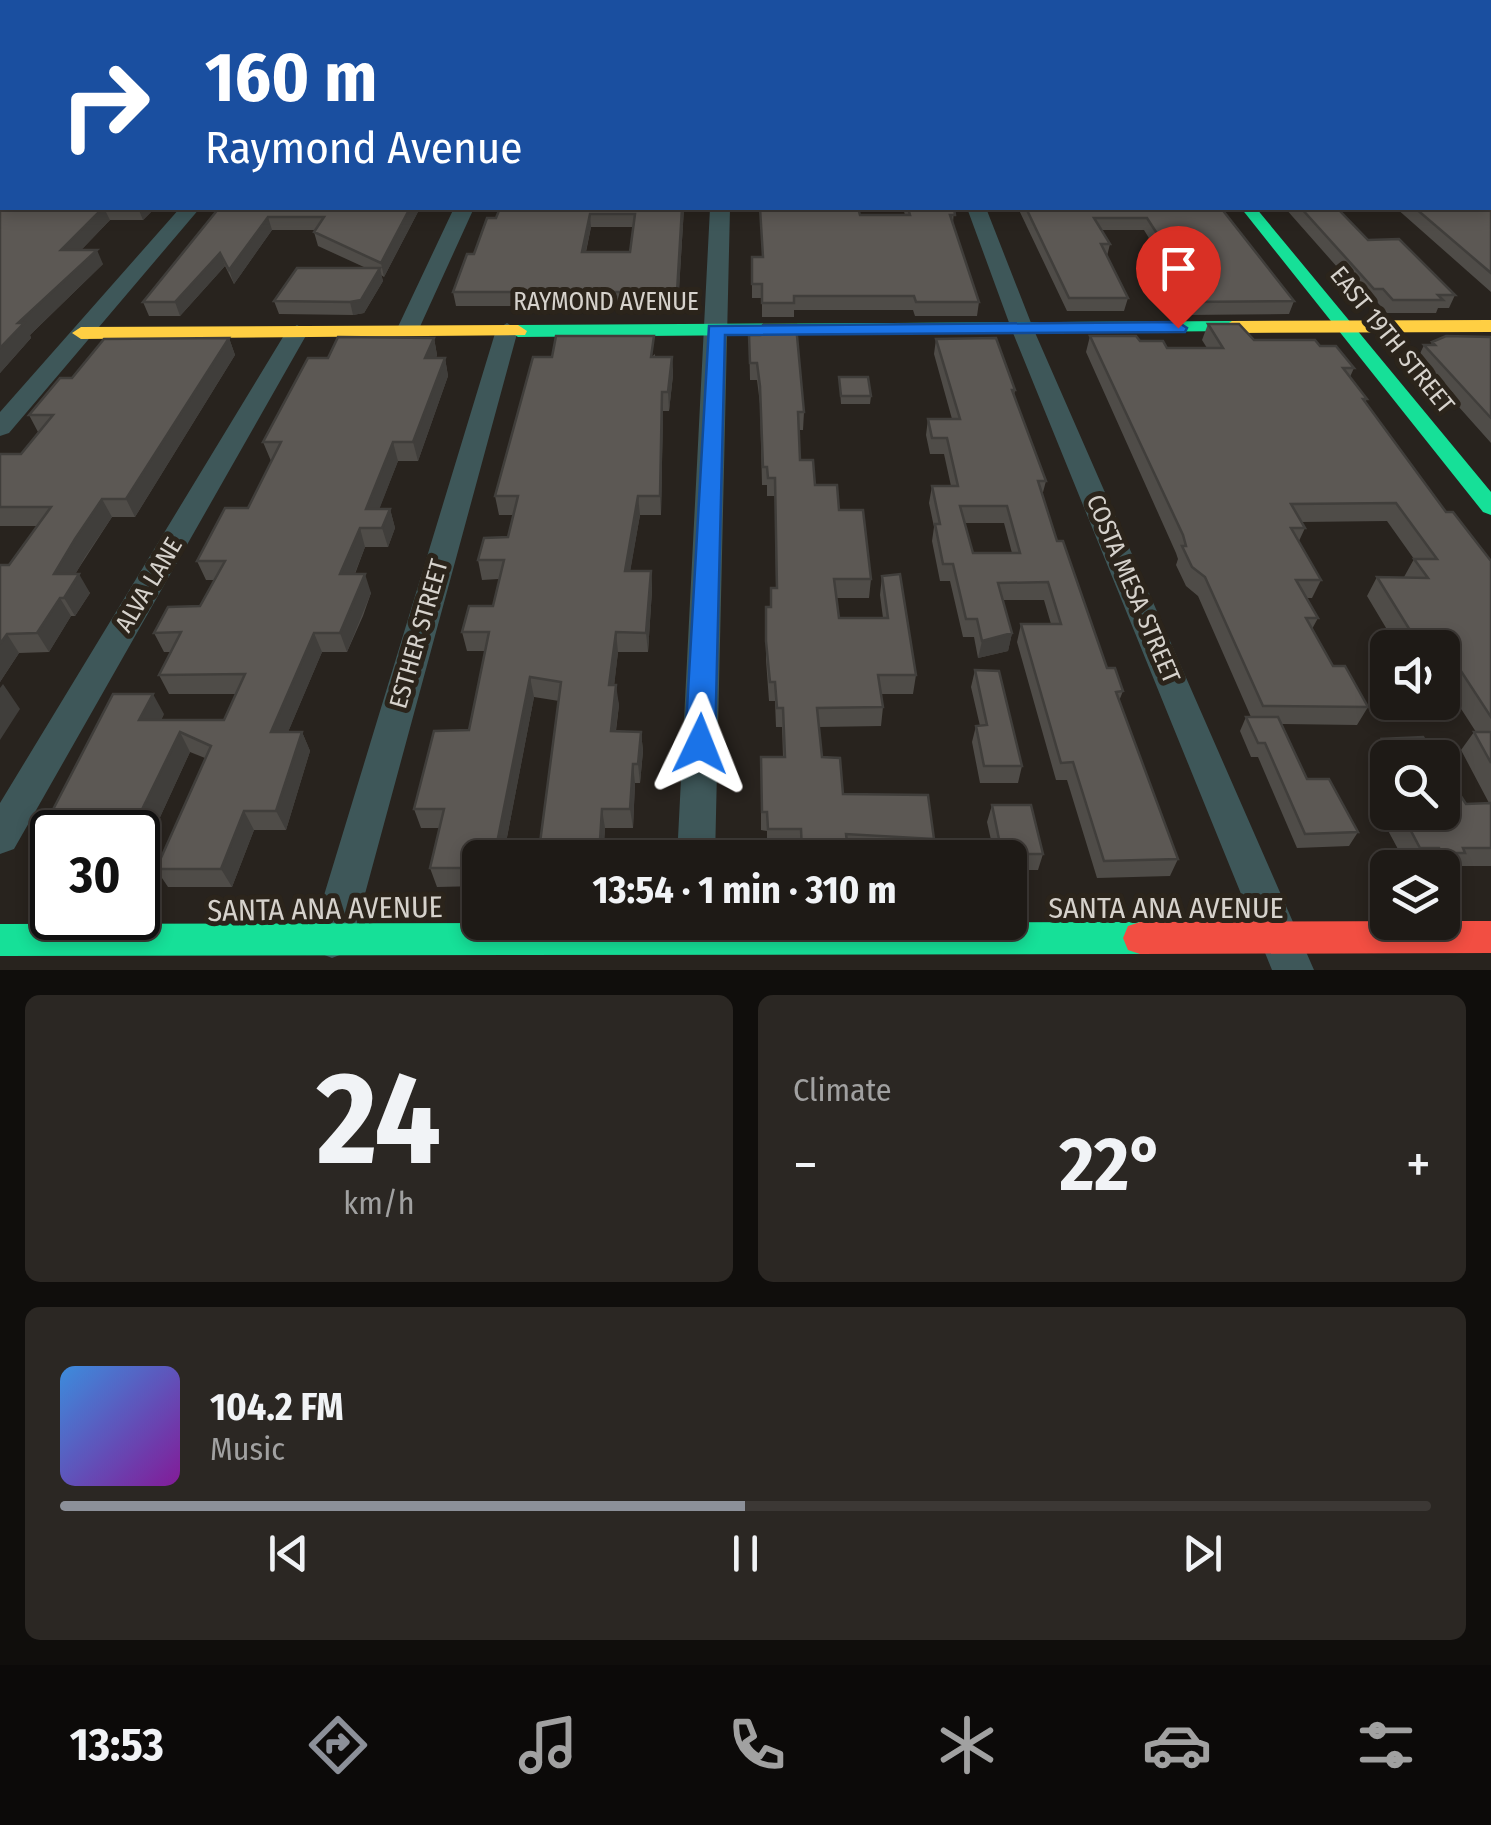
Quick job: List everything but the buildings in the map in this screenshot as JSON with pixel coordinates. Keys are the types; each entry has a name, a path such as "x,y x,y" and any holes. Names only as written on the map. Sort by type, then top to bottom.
{"street":[{"path":"0,428 188,210"},
{"path":"407,331 463,210"},
{"path":"697,840 720,210"},
{"name":"COSTA MESA STREET","path":"977,210 1022,328 1294,970"},
{"name":"EAST 19TH STREET","path":"1250,210 1491,508"},
{"name":"RAYMOND AVENUE","path":"81,333 1491,326"},
{"name":"ESTHER STREET","path":"332,938 506,330"},
{"name":"ALVA LANE","path":"0,837 297,332"},
{"name":"SANTA ANA AVENUE","path":"0,940 128,956 332,938 693,943 1491,937"}],"traffic: fast":[{"path":"1250,210 1491,507"},
{"path":"518,331 1232,327"},
{"path":"0,940 1140,938"}],"traffic: slow":[{"path":"1232,327 1491,326"},
{"path":"81,333 518,331"}],"traffic: jam":[{"path":"1140,938 1491,937"}],"route":[{"path":"700,744 715,330 1178,328"}]}
